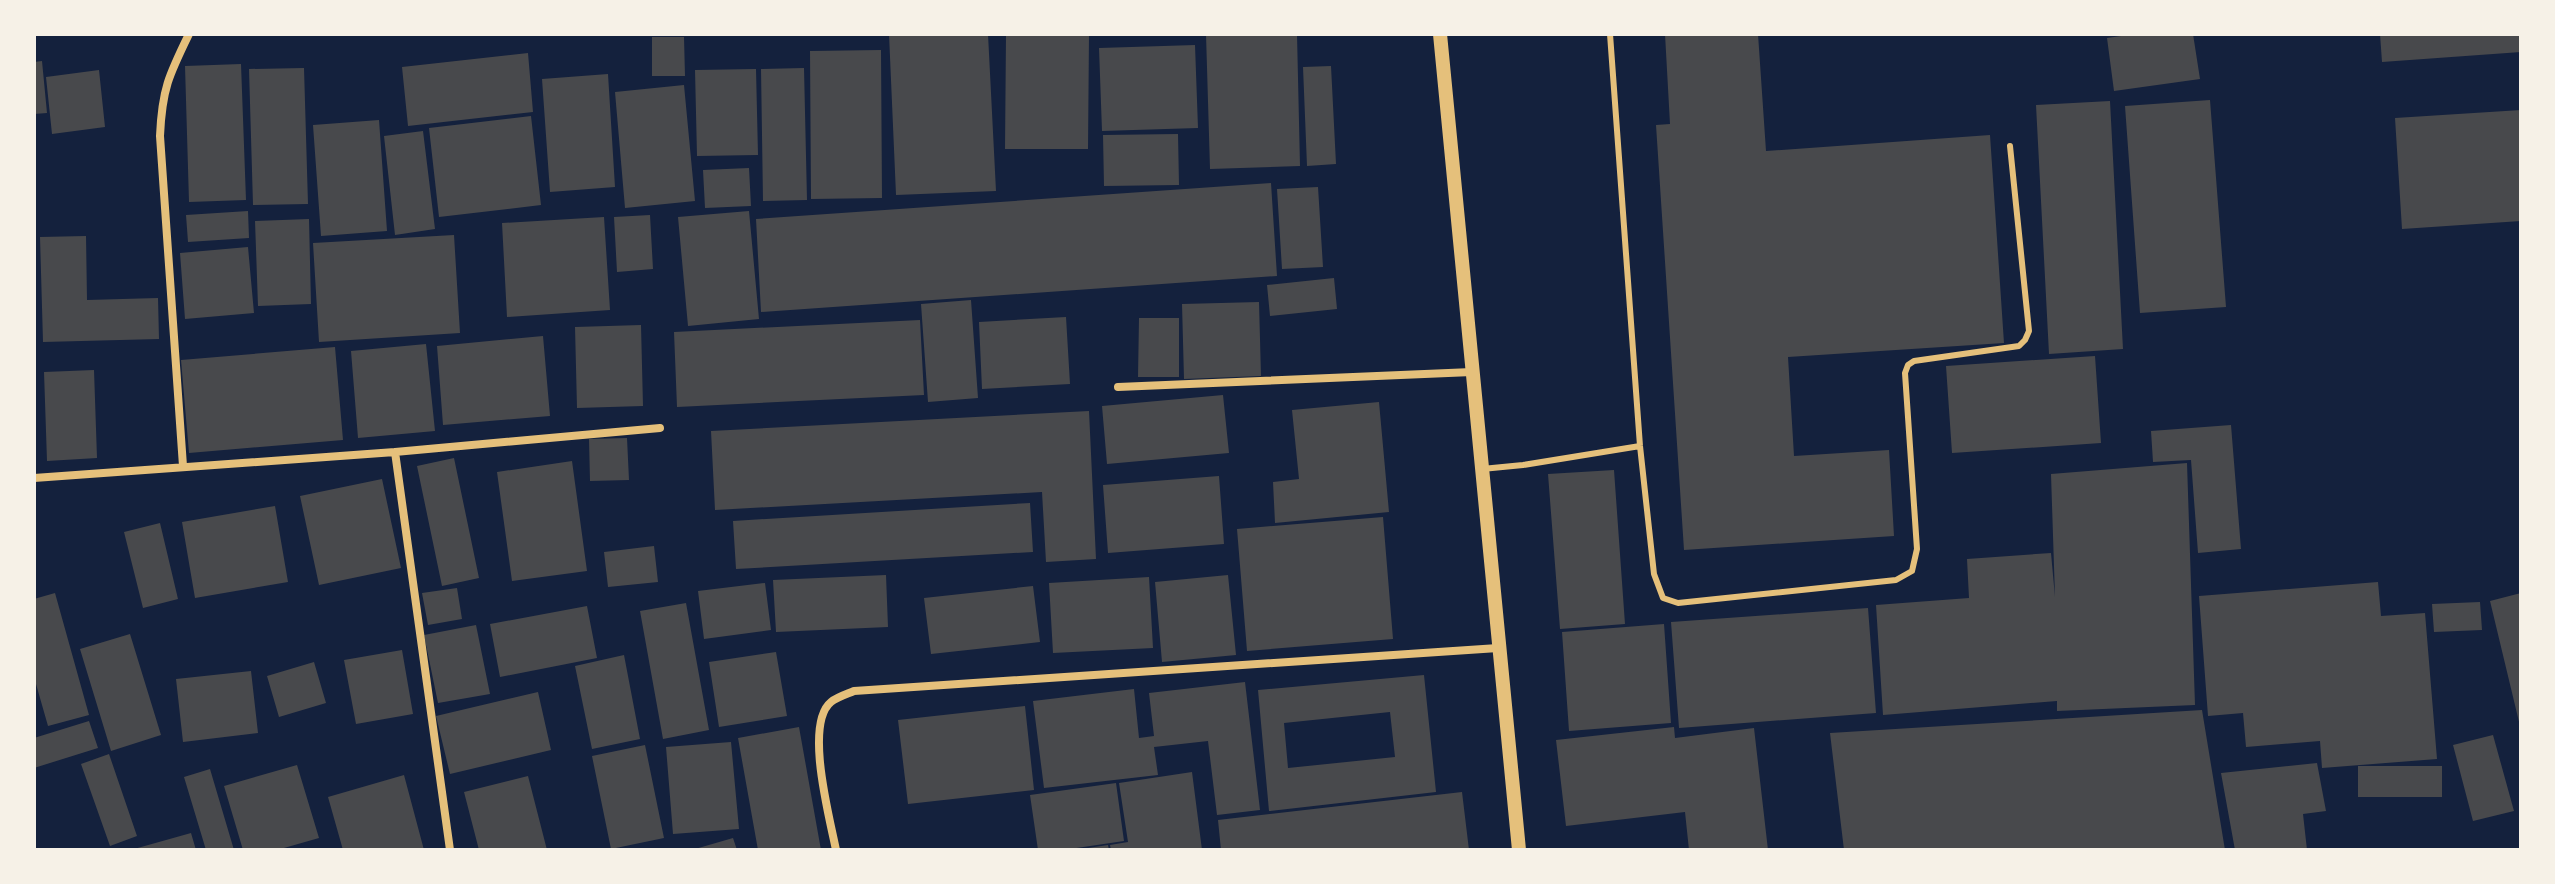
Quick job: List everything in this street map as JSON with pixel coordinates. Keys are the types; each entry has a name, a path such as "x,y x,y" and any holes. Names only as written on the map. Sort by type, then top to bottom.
{"street":[{"path":"183,466 160,136 161,99 169,74 190,34"},
{"path":"1440,34 1519,850"},
{"path":"1118,387 1472,372"},
{"path":"34,478 395,452 660,428"},
{"path":"395,452 450,850"},
{"path":"836,850 818,755 821,719 830,702 854,691 1498,648"}],"lane":[{"path":"1610,34 1640,446 1654,574 1663,598 1678,603 1896,580 1912,571 1917,549 1905,373 1908,365 1914,361 2019,346 2029,331 2010,146"},
{"path":"1482,469 1640,446"}],"building":[{"path":"889,34 988,34 996,191 896,195"},
{"path":"1006,34 1089,35 1088,149 1005,149"},
{"path":"1206,34 1297,34 1300,166 1210,169"},
{"path":"1665,34 1758,34 1766,151 1990,135 2004,343 1788,357 1794,456 1889,450 1894,536 1684,550 1656,125 1670,124"},
{"path":"2135,34 2193,34 2200,79 2114,91 2107,38"},
{"path":"2380,34 2521,34 2521,52 2382,62"},
{"path":"652,37 684,37 685,76 652,76"},
{"path":"1195,45 1198,128 1102,131 1099,48"},
{"path":"881,50 882,198 811,199 810,51"},
{"path":"528,53 533,112 408,126 402,67"},
{"path":"42,61 47,113 34,114 34,62"},
{"path":"241,64 246,200 189,202 185,66"},
{"path":"1331,66 1336,164 1307,166 1303,67"},
{"path":"304,68 308,204 253,205 249,69"},
{"path":"804,68 807,200 763,201 761,69"},
{"path":"756,69 758,155 697,156 695,70"},
{"path":"99,70 105,127 52,134 46,77"},
{"path":"608,74 615,187 550,192 542,79"},
{"path":"684,85 695,201 625,208 615,92"},
{"path":"2210,100 2226,307 2140,313 2125,106"},
{"path":"2110,101 2123,349 2049,354 2036,105"},
{"path":"2521,110 2521,221 2402,229 2395,118"},
{"path":"531,116 541,205 439,217 429,128"},
{"path":"379,120 387,231 321,236 313,125"},
{"path":"423,131 435,229 395,235 384,136"},
{"path":"1178,134 1179,185 1104,186 1103,135"},
{"path":"749,168 751,206 705,208 703,170"},
{"path":"1271,183 1277,276 761,312 756,219"},
{"path":"1318,187 1323,267 1282,269 1277,189"},
{"path":"248,211 249,238 188,242 186,215"},
{"path":"749,211 759,319 688,326 678,217"},
{"path":"650,215 653,269 617,272 614,217"},
{"path":"604,217 610,310 507,317 502,223"},
{"path":"309,219 311,304 258,306 255,221"},
{"path":"454,235 460,333 319,342 313,243"},
{"path":"86,236 87,300 158,298 159,339 43,342 40,237"},
{"path":"248,247 254,313 185,319 180,253"},
{"path":"1334,278 1337,309 1270,316 1267,285"},
{"path":"971,300 978,398 928,402 921,304"},
{"path":"1259,302 1261,376 1184,379 1182,304"},
{"path":"1066,317 1070,384 982,389 979,322"},
{"path":"1139,318 1179,318 1179,377 1138,377"},
{"path":"920,320 924,395 677,407 674,332"},
{"path":"641,325 643,406 577,408 575,327"},
{"path":"543,336 550,416 443,425 437,346"},
{"path":"426,344 435,431 358,438 351,351"},
{"path":"335,347 343,440 189,453 181,360"},
{"path":"2095,356 2101,443 1952,453 1946,366"},
{"path":"94,370 97,458 47,461 44,372"},
{"path":"1223,395 1229,453 1107,464 1102,406"},
{"path":"1379,402 1389,512 1275,523 1273,482 1299,479 1292,410"},
{"path":"1089,411 1096,559 1046,562 1042,492 715,510 711,431"},
{"path":"2231,425 2241,549 2198,553 2191,460 2153,462 2151,431"},
{"path":"627,438 629,480 590,481 589,439"},
{"path":"454,458 479,578 442,586 417,466"},
{"path":"572,461 587,571 512,581 497,472"},
{"path":"2187,463 2195,705 2057,711 2057,701 1883,715 1876,605 1969,598 1967,559 2051,553 2055,597 2051,474"},
{"path":"1614,470 1625,624 1560,629 1548,474"},
{"path":"1219,476 1224,544 1108,553 1103,485"},
{"path":"382,479 401,568 319,585 300,496"},
{"path":"1030,503 1033,552 736,569 733,521"},
{"path":"275,506 288,582 195,598 182,522"},
{"path":"1383,517 1393,639 1247,651 1237,529"},
{"path":"160,523 178,599 143,608 124,532"},
{"path":"654,546 658,582 608,587 604,552"},
{"path":"886,575 888,627 776,632 773,580"},
{"path":"1228,575 1236,655 1162,662 1155,582"},
{"path":"1149,577 1153,648 1053,653 1049,583"},
{"path":"2378,582 2381,616 2425,613 2437,759 2322,768 2320,741 2246,747 2243,713 2208,716 2199,596"},
{"path":"765,583 771,630 704,639 698,591"},
{"path":"1033,586 1040,642 931,654 924,598"},
{"path":"457,588 462,619 428,625 422,593"},
{"path":"55,593 89,715 48,726 34,677 34,599"},
{"path":"2521,593 2521,725 2520,726 2490,601"},
{"path":"2480,602 2482,630 2434,632 2432,604"},
{"path":"686,603 709,730 663,739 640,611"},
{"path":"587,606 597,658 500,677 490,624"},
{"path":"1868,608 1876,713 1679,728 1671,622"},
{"path":"1664,624 1671,723 1569,731 1562,632"},
{"path":"476,625 490,694 438,703 424,635"},
{"path":"130,634 161,735 111,751 80,649"},
{"path":"402,650 413,714 356,724 344,660"},
{"path":"776,652 787,716 719,727 709,662"},
{"path":"624,655 640,739 592,749 575,666"},
{"path":"314,662 326,703 279,717 267,676"},
{"path":"251,671 258,733 183,742 176,679"},
{"path":"1424,675 1436,792 1269,811 1258,690","holes":["1390,712 1395,757 1288,768 1284,723"]},
{"path":"1245,682 1260,810 1217,815 1208,741 1154,747 1158,775 1044,788 1033,701 1134,689 1139,738 1154,736 1149,693"},
{"path":"538,692 551,750 450,774 436,716"},
{"path":"1025,706 1034,790 908,804 898,720"},
{"path":"2202,710 2225,850 1844,850 1830,733"},
{"path":"89,721 98,748 34,768 34,738"},
{"path":"799,727 821,850 758,850 738,738"},
{"path":"1674,727 1675,738 1754,728 1768,850 1689,850 1685,812 1566,826 1556,740"},
{"path":"2493,735 2514,811 2473,821 2453,745"},
{"path":"731,742 739,829 673,834 666,747"},
{"path":"645,745 664,838 611,849 592,756"},
{"path":"109,754 137,836 110,846 81,764"},
{"path":"2317,763 2326,811 2303,814 2307,850 2235,850 2221,773"},
{"path":"297,765 319,838 277,850 243,850 224,786"},
{"path":"2358,766 2442,766 2442,797 2358,797"},
{"path":"210,769 234,850 206,850 184,777"},
{"path":"1192,772 1202,850 1111,850 1110,845 1128,842 1119,783"},
{"path":"404,775 424,850 343,850 328,797"},
{"path":"528,776 547,850 479,850 464,792"},
{"path":"1116,783 1124,841 1063,850 1038,850 1030,795"},
{"path":"1462,792 1469,850 1221,850 1218,820"},
{"path":"191,833 196,850 134,850 134,849"},
{"path":"733,838 737,850 695,850 695,849"},
{"path":"1108,845 1109,850 1088,850 1088,848"}]}
